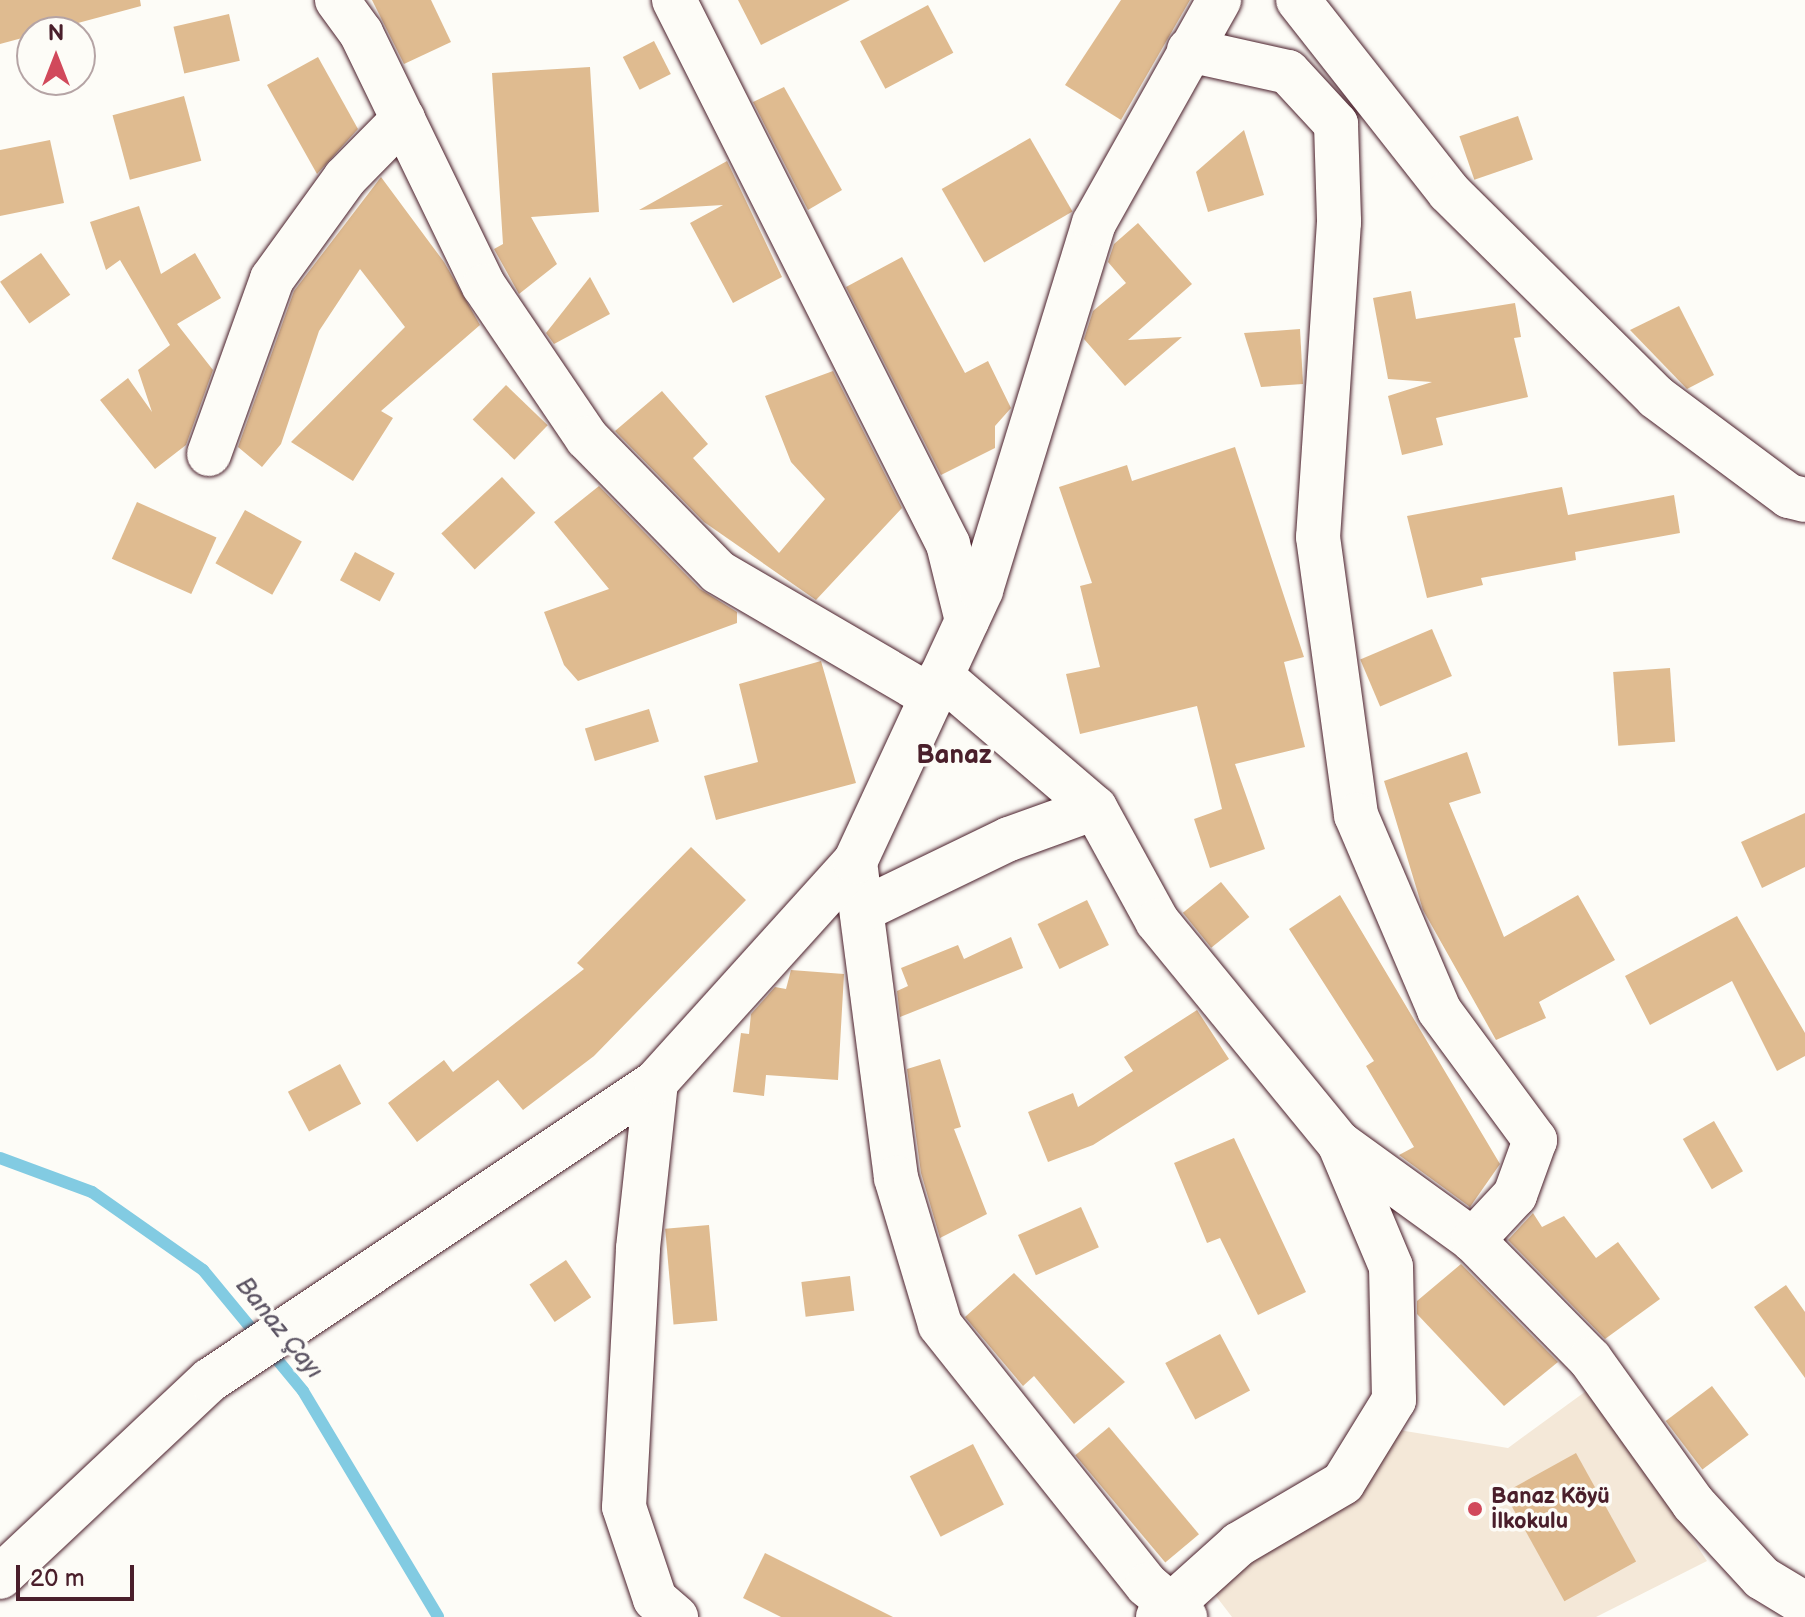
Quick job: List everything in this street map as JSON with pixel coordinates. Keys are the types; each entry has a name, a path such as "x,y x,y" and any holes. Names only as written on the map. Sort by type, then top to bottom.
{"street":[{"path":"337,0 403,119 484,286 587,438 718,572 937,686 1095,808 1157,921 1339,1143 1473,1240 1590,1359 1693,1503 1752,1567 1805,1604"},
{"path":"674,0 948,544 967,621"},
{"path":"0,1577 210,1380 656,1082 855,862 967,621 1094,223 1219,0"},
{"path":"1298,0 1449,192 1656,397 1789,496 1805,500"},
{"path":"1189,50 1288,72 1336,124 1339,222 1318,537 1356,815 1439,1010 1535,1140 1515,1195 1473,1240"},
{"path":"209,454 272,279 345,178 403,119"},
{"path":"862,910 1009,839 1095,808"},
{"path":"855,862 896,1178 940,1325 1172,1614 1239,1544 1343,1483 1394,1400 1391,1267 1339,1143"},
{"path":"656,1082 624,1507 655,1599 676,1617"}],"shaded area":[{"name":"Banaz Köyü İlkokulu","path":"1593,1386 1707,1561 1596,1617 1232,1617 1193,1566 1399,1430 1508,1448"}],"building":[{"path":"0,0 140,0 141,6 96,18 16,16 16,40 0,44"},
{"path":"372,0 431,0 451,42 404,64"},
{"path":"738,0 850,0 761,45"},
{"path":"1121,0 1190,0 1121,120 1065,85"},
{"path":"928,5 953,53 885,89 860,41"},
{"path":"229,14 240,61 184,74 173,27"},
{"path":"654,41 671,74 640,90 623,57"},
{"path":"318,57 358,129 317,174 267,85"},
{"path":"590,67 599,212 531,217 557,264 519,294 494,249 503,244 492,73"},
{"path":"784,87 842,190 808,210 753,102"},
{"path":"184,96 201,161 130,180 113,115"},
{"path":"1518,116 1533,159 1474,180 1459,136"},
{"path":"1244,130 1264,195 1208,212 1196,172"},
{"path":"1030,138 1072,212 984,263 942,189"},
{"path":"50,140 64,203 0,216 0,150"},
{"path":"727,161 782,277 733,303 690,223 723,205 639,210"},
{"path":"381,177 444,262 480,325 381,411 393,418 353,481 291,442 405,327 360,269 319,331 281,444 262,467 238,447 294,291"},
{"path":"139,206 161,274 195,253 221,298 177,324 213,370 186,445 155,469 100,400 128,378 152,412 138,370 170,345 120,260 106,270 90,222"},
{"path":"1138,223 1192,284 1128,340 1182,337 1125,386 1084,339 1093,311 1126,283 1108,262 1114,244"},
{"path":"41,253 70,295 29,323 0,282"},
{"path":"902,257 965,373 988,361 1011,408 995,426 995,448 941,475 846,287"},
{"path":"590,277 610,314 554,344 546,333"},
{"path":"1411,291 1416,319 1515,303 1521,337 1514,338 1528,397 1436,418 1443,445 1402,455 1388,396 1432,382 1388,379 1373,298"},
{"path":"1679,306 1714,375 1687,389 1630,330"},
{"path":"1300,329 1303,384 1261,387 1244,333"},
{"path":"833,371 902,508 816,600 704,522 615,431 662,391 708,444 693,458 779,553 825,499 791,462 765,396"},
{"path":"506,385 548,425 514,460 473,420"},
{"path":"1235,447 1304,657 1284,662 1305,747 1235,764 1265,849 1210,868 1194,819 1222,809 1197,706 1080,734 1066,674 1100,667 1080,586 1092,583 1059,487 1127,465 1132,481"},
{"path":"502,477 535,513 475,569 441,534"},
{"path":"599,486 700,589 737,612 737,623 578,681 564,665 544,612 609,589 554,522"},
{"path":"1562,487 1568,515 1674,495 1680,533 1575,552 1576,560 1481,578 1483,585 1427,598 1407,516"},
{"path":"137,502 216,537 191,594 112,559"},
{"path":"245,510 302,542 272,595 215,563"},
{"path":"355,552 395,573 380,601 340,580"},
{"path":"1432,629 1452,676 1380,706 1360,659"},
{"path":"821,661 856,783 716,820 704,776 758,762 739,684"},
{"path":"1670,668 1675,742 1618,746 1613,672"},
{"path":"649,709 659,742 595,761 585,729"},
{"path":"1467,752 1481,793 1449,803 1504,937 1578,895 1615,960 1539,1002 1546,1018 1496,1040 1423,910 1384,781"},
{"path":"1805,813 1805,867 1762,888 1741,842"},
{"path":"691,847 746,900 594,1056 523,1110 498,1080 417,1142 388,1103 444,1060 453,1072 584,969 577,963"},
{"path":"1221,882 1249,917 1211,948 1183,913"},
{"path":"1340,895 1500,1164 1470,1207 1399,1155 1414,1147 1366,1066 1374,1061 1289,929"},
{"path":"1087,900 1109,945 1059,969 1038,924"},
{"path":"1737,916 1805,1033 1805,1056 1777,1071 1732,981 1650,1025 1625,976"},
{"path":"1011,937 1023,968 900,1017 897,991 908,986 901,968 958,945 964,959"},
{"path":"791,970 844,974 838,1080 766,1075 764,1096 733,1092 741,1033 749,1034 751,1014 775,987 786,989"},
{"path":"1197,1010 1229,1059 1093,1145 1048,1162 1028,1112 1073,1093 1078,1107 1133,1071 1124,1057"},
{"path":"940,1059 961,1127 954,1129 987,1214 940,1238 921,1173 907,1069"},
{"path":"340,1064 361,1104 309,1131 288,1092"},
{"path":"1714,1121 1743,1171 1712,1189 1683,1139"},
{"path":"1234,1138 1306,1292 1258,1315 1220,1238 1207,1243 1174,1163"},
{"path":"1081,1207 1099,1247 1036,1275 1018,1235"},
{"path":"1533,1213 1542,1227 1564,1216 1596,1258 1618,1242 1660,1299 1605,1339 1508,1240"},
{"path":"709,1225 717,1321 674,1324 665,1229"},
{"path":"566,1260 591,1297 555,1322 530,1285"},
{"path":"1461,1264 1558,1362 1504,1406 1417,1314 1417,1301"},
{"path":"1014,1273 1125,1382 1074,1424 1034,1376 1023,1386 965,1317"},
{"path":"850,1276 854,1311 806,1317 801,1282"},
{"path":"1786,1285 1805,1312 1805,1378 1754,1307"},
{"path":"1220,1334 1250,1391 1195,1420 1165,1363"},
{"path":"1712,1386 1749,1435 1702,1470 1666,1421"},
{"path":"1109,1427 1199,1534 1165,1563 1075,1455"},
{"path":"973,1444 1004,1505 941,1537 910,1476"},
{"path":"1576,1453 1636,1561 1564,1601 1504,1493"},
{"path":"765,1553 893,1617 781,1617 743,1598"}],"waterway":[{"name":"Banaz Çayı","path":"0,1158 92,1192 203,1270 303,1391 438,1617"}],"place":[{"name":"Banaz Köyü İlkokulu","path":"1475,1509"}],"district":[{"name":"Banaz","path":"954,756"}]}
